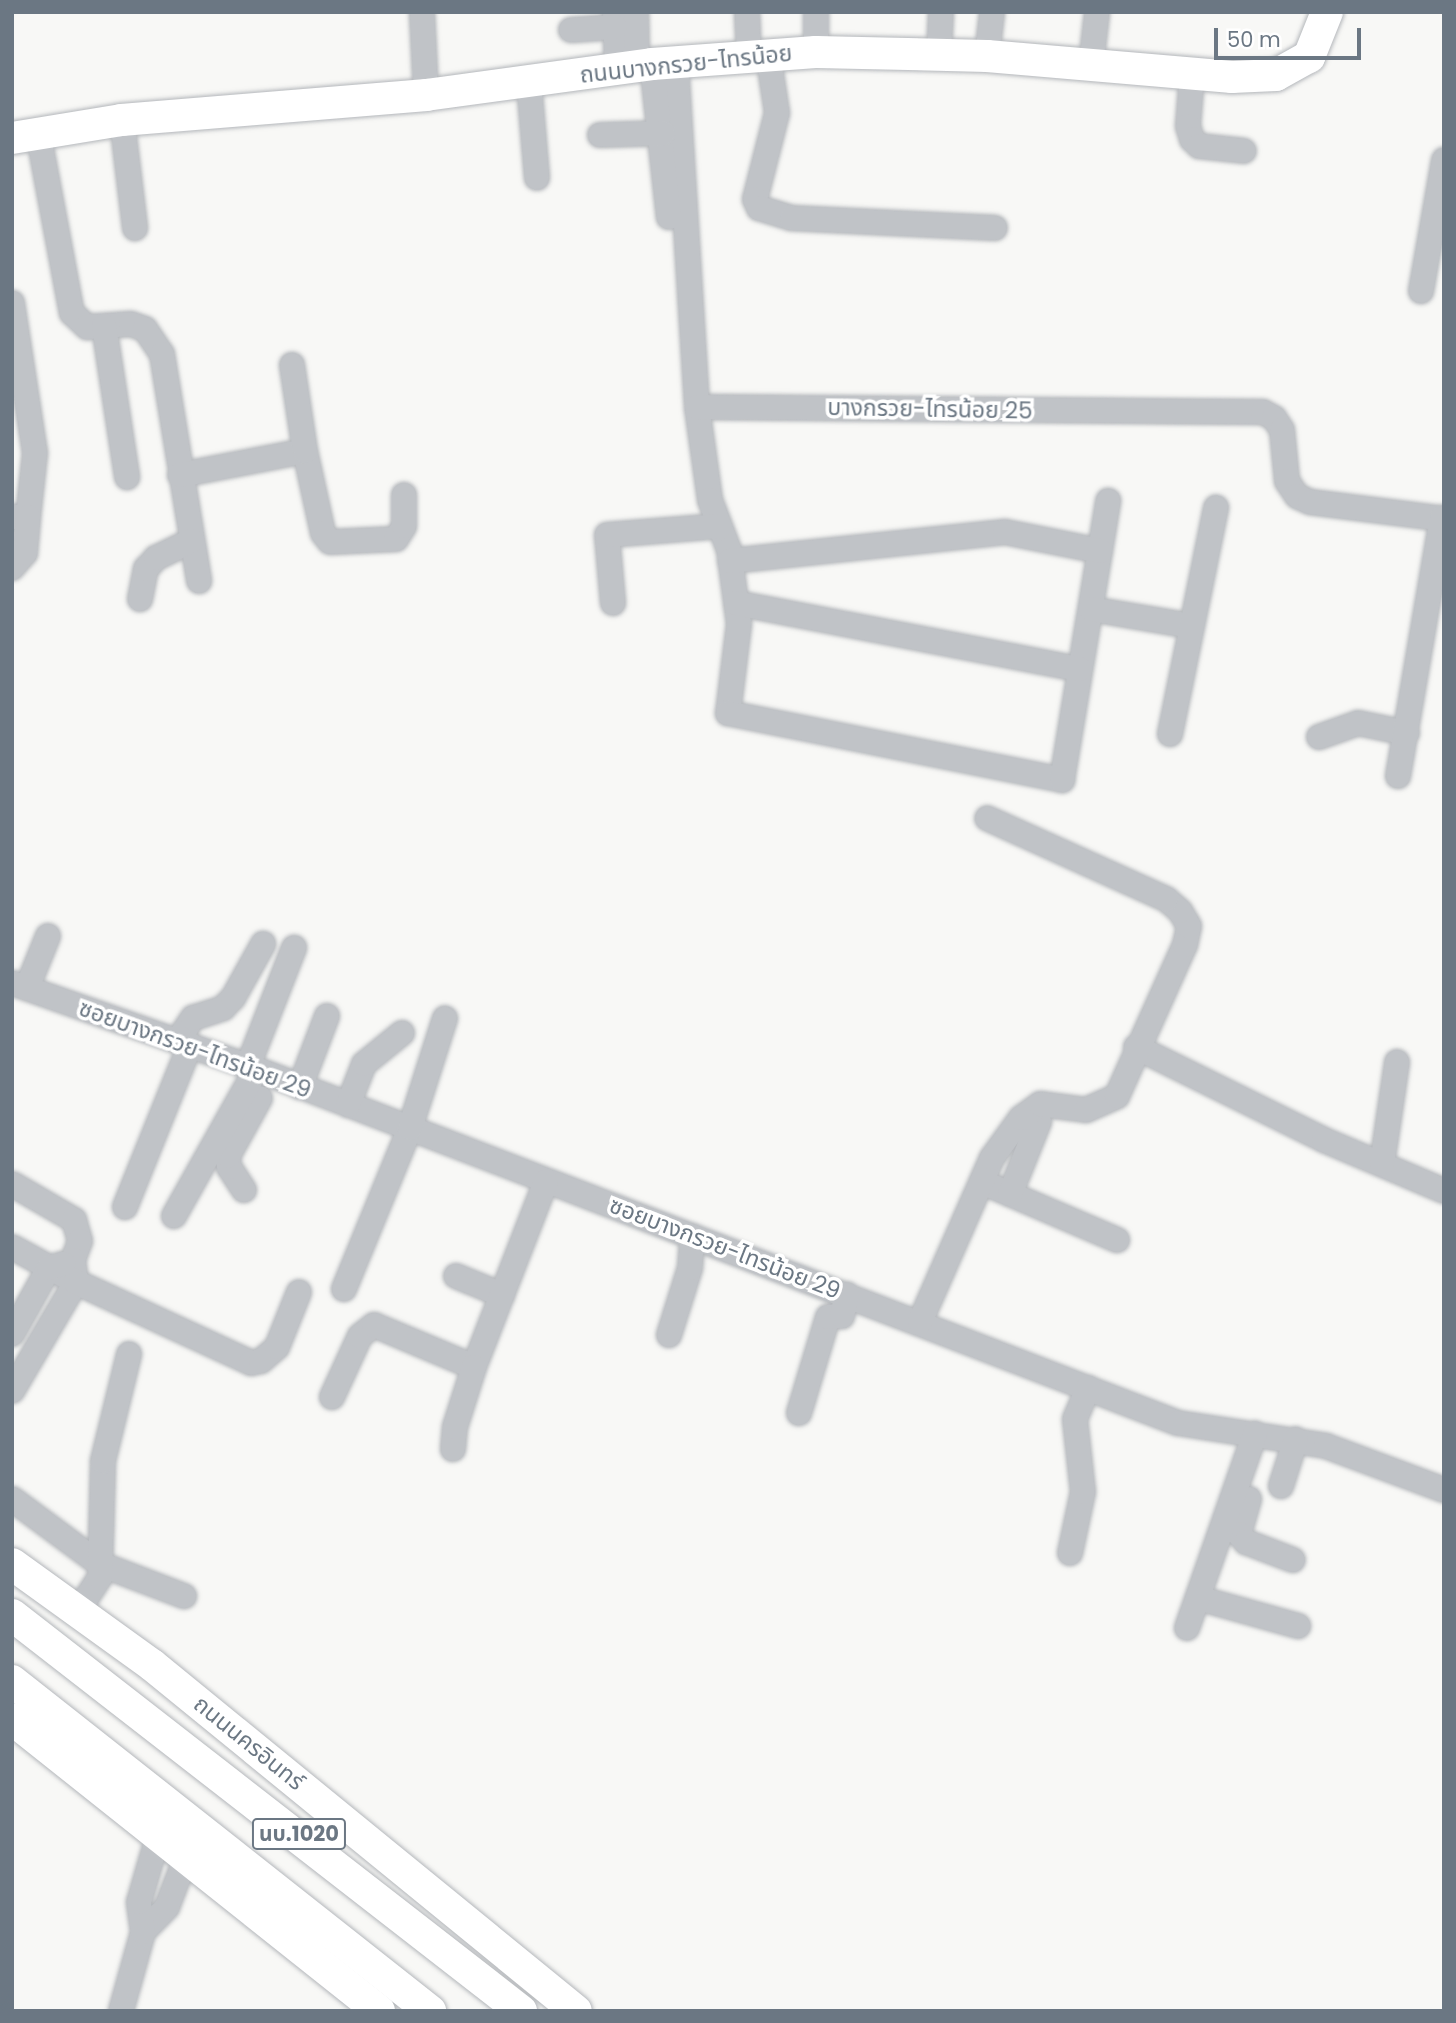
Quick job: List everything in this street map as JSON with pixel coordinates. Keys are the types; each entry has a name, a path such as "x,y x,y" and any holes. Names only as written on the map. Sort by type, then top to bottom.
{"main road":[{"name":"ถนนบางกรวย-ไทรน้อย","path":"25,135 122,120 426,95 646,65 816,52 987,56 1192,74 1276,75 1308,57 1327,12"},
{"name":"ถนนนครอินทร์","path":"12,1564 184,1691 576,2011"},
{"path":"12,1594 74,1660"},
{"name":"ถนนนครอินทร์","path":"12,1615 74,1660 521,2011"},
{"name":"นบ.1020","path":"20,1689 430,2011"},
{"path":"12,1719 187,1855 379,2011"}],"street":[{"path":"422,12 426,95"},
{"path":"636,12 710,500 730,561 739,624 729,713 1062,780 1108,501"},
{"path":"747,12 777,113 755,199 759,208 792,218 995,228"},
{"path":"816,12 816,52"},
{"path":"939,54 942,12"},
{"path":"987,56 992,12"},
{"path":"1091,65 1097,12"},
{"path":"571,30 615,20 646,65 663,133 669,217"},
{"path":"1192,74 1188,126 1192,139 1199,146 1244,151"},
{"path":"529,83 537,177"},
{"path":"122,120 135,228"},
{"path":"600,135 663,133"},
{"path":"25,135 72,313 87,327 131,324 145,329 155,339 162,354 199,581"},
{"path":"1421,291 1437,242 1444,160"},
{"path":"12,303 35,453 20,517 25,553 12,568"},
{"path":"104,326 127,477"},
{"path":"292,365 304,451 323,533 330,542 396,539 404,526 404,495"},
{"name":"บางกรวย-ไทรน้อย 25","path":"697,407 1263,412 1275,418 1282,430 1287,481 1297,496 1310,502 1443,518"},
{"path":"180,475 304,451"},
{"path":"1170,734 1216,508"},
{"path":"1398,776 1443,518"},
{"path":"613,603 607,535 720,526"},
{"path":"730,561 1005,531 1100,551"},
{"path":"140,599 146,569 156,558 191,541"},
{"path":"736,603 1080,669"},
{"path":"1091,609 1191,626"},
{"path":"1319,737 1358,723 1407,733"},
{"path":"920,1322 982,1182 1021,1118 1040,1104 1086,1110 1117,1096 1136,1047 1185,945 1189,926 1180,911 1143,889 987,818"},
{"path":"20,986 48,936"},
{"path":"125,1208 193,1018 223,1009 233,998 263,944"},
{"path":"244,1189 229,1167 228,1156 259,1070 294,948"},
{"name":"ซอยบางกรวย-ไทรน้อย 29","path":"20,986 259,1070 1178,1423 1296,1439 1444,1490"},
{"path":"300,1087 327,1016"},
{"path":"344,1289 410,1128 444,1018"},
{"path":"348,1105 364,1064 402,1034"},
{"path":"1136,1047 1444,1191"},
{"path":"1382,1164 1397,1062"},
{"path":"174,1216 259,1070"},
{"path":"1010,1194 1039,1122"},
{"path":"453,1449 455,1427 474,1367 546,1181"},
{"path":"982,1182 1116,1240"},
{"path":"12,1184 74,1220 80,1241 75,1271 12,1391"},
{"path":"668,1335 690,1268 692,1236"},
{"path":"12,1247 50,1268 75,1271 251,1363 261,1361 277,1347 299,1292"},
{"path":"12,1334 22,1300 50,1268"},
{"path":"456,1276 502,1295"},
{"path":"799,1413 828,1317 842,1316 847,1295"},
{"path":"332,1397 360,1336 374,1325 474,1367"},
{"path":"78,1611 100,1577 103,1461 129,1354"},
{"path":"1070,1553 1083,1492 1075,1419 1088,1388"},
{"path":"1262,1435 1239,1534 1246,1542 1293,1560"},
{"path":"1187,1628 1262,1435"},
{"path":"1281,1486 1296,1439"},
{"path":"12,1499 100,1564 184,1596"},
{"path":"1198,1598 1298,1626"},
{"path":"121,2011 144,1932 139,1902 159,1833"},
{"path":"144,1932 167,1908 187,1855"}]}
